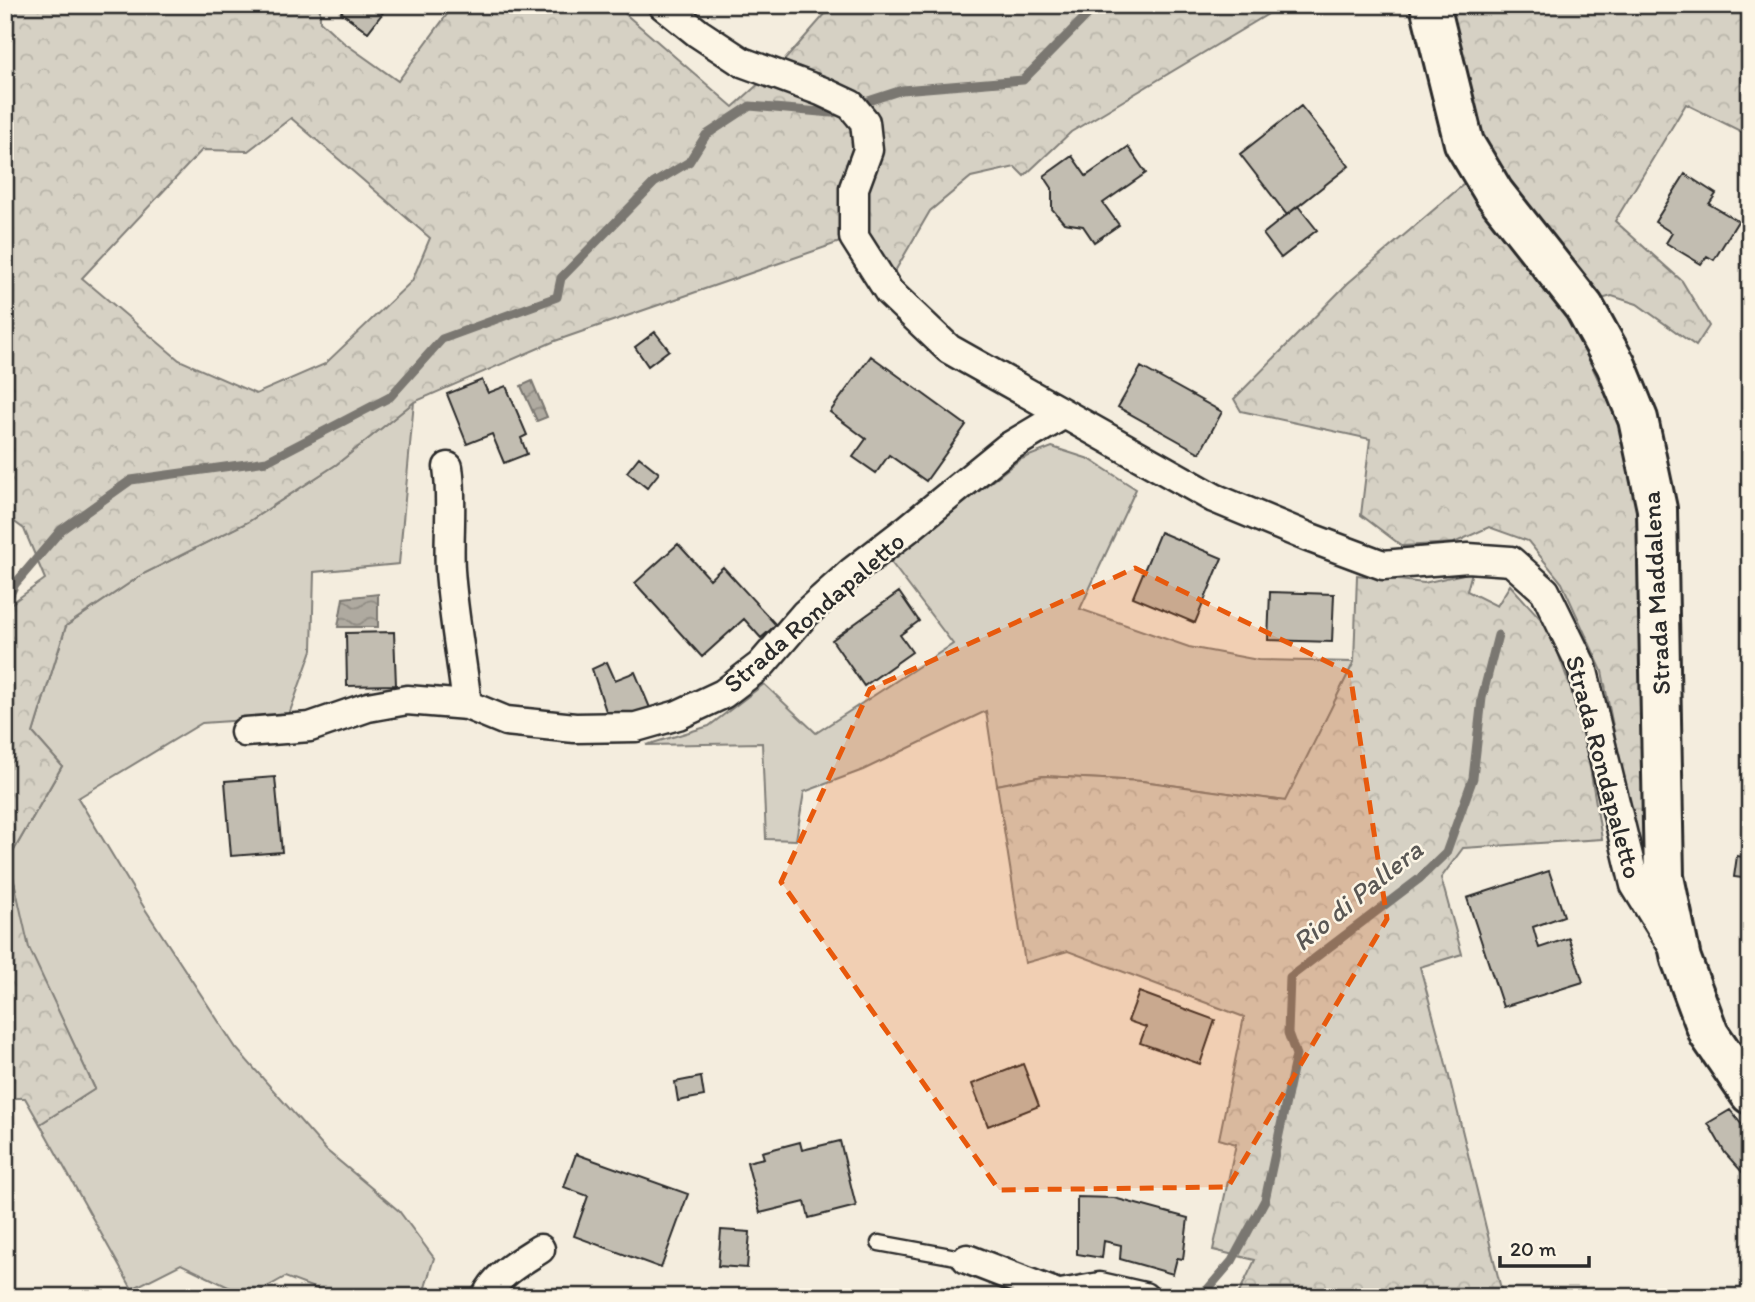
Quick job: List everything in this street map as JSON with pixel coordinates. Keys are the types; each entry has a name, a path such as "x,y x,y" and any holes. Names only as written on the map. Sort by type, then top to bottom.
{"street":[{"name":"Strada Rondapaletto","path":"663,5 741,62 821,91 858,113 868,150 854,188 854,237 889,292 949,349 1213,498 1383,565 1468,558 1511,561 1545,591 1582,667 1635,885 1681,959"},
{"name":"Strada Maddalena","path":"1430,5 1464,143 1494,193 1584,307 1616,365 1638,419 1657,509 1664,877 1681,959 1709,1034 1750,1094"},
{"name":"Strada Rondapaletto","path":"246,732 310,727 368,707 407,700 467,705 506,721 575,728 636,727 678,715 723,694 761,665 806,614 853,571 1007,447 1064,414"},
{"path":"448,467 452,493 450,568 454,618 459,637 467,705"},
{"path":"486,1297 491,1285 540,1249"},
{"path":"967,1259 1050,1295 1100,1287 1144,1297"}],"lane":[{"path":"879,1243 967,1259"}],"highlighted area":[{"path":"1135,568 1350,673 1387,919 1228,1187 999,1190 781,882 870,689"}],"green space":[{"path":"5,5 320,5 320,21 343,42 398,81 454,5 615,5 733,107 783,62 833,5 1283,5 1071,132 1024,176 1015,167 971,177 930,211 891,278 863,234 555,341 414,402 337,464 248,522 143,574 66,626 33,733 62,766 9,859 29,948 95,1089 40,1124 25,1098 5,1098 5,608 45,579 24,529 5,515","holes":["291,118 430,238 412,281 325,364 256,394 179,360 82,278 202,150 248,151"]},
{"path":"1448,5 1750,5 1750,136 1686,104 1615,221 1682,281 1709,326 1696,346 1637,304 1612,296 1590,302 1472,134"},
{"path":"1464,184 1569,318 1617,419 1636,493 1643,624 1650,876 1643,877 1602,671 1562,583 1528,541 1489,527 1454,543 1402,546 1361,515 1370,439 1241,411 1234,399 1348,283"},
{"path":"414,402 399,564 314,572 312,650 288,717 202,723 78,798 145,909 236,1048 326,1150 399,1211 434,1258 423,1294 425,1297 338,1297 285,1277 249,1297 181,1264 132,1289 40,1124 95,1089 28,948 9,859 62,766 33,733 66,626 143,574 248,522 337,464"},
{"path":"1052,447 1089,459 1136,489 1080,609 1189,647 1258,660 1354,662 1286,801 1142,781 1043,776 997,785 986,711 863,770 804,792 796,840 766,839 762,743 646,745 709,726 764,684 816,733 953,644 890,561 1019,460"},
{"path":"1472,572 1467,591 1497,606 1510,585 1549,628 1571,689 1589,762 1602,839 1463,848 1441,878 1462,954 1420,967 1503,1297 1237,1297 1255,1260 1213,1250 1236,1144 1219,1139 1244,1017 1068,951 1025,963 997,785 1043,776 1142,781 1285,801 1354,662 1357,575 1424,583"}],"water":[{"path":"532,381 547,417 537,421 521,386"},
{"path":"378,594 378,627 338,627 343,598"}],"building":[{"path":"347,5 379,5 385,10 368,32 341,12"},
{"path":"1301,106 1349,166 1287,215 1240,154"},
{"path":"1128,147 1146,173 1103,203 1119,225 1094,242 1083,226 1064,223 1052,209 1052,188 1044,176 1072,156 1086,176"},
{"path":"1685,174 1716,194 1709,204 1738,221 1714,260 1707,256 1701,264 1666,243 1672,233 1655,222"},
{"path":"1298,206 1317,230 1281,258 1263,234"},
{"path":"655,332 669,350 648,366 635,347"},
{"path":"871,356 966,425 926,481 889,455 876,473 853,457 866,439 830,412"},
{"path":"1141,367 1222,412 1200,453 1118,407"},
{"path":"482,380 488,393 506,386 527,435 521,438 527,454 504,463 492,434 467,444 447,394"},
{"path":"639,457 659,473 647,488 627,472"},
{"path":"1750,477 1750,531 1742,479"},
{"path":"1160,532 1222,558 1195,623 1133,597"},
{"path":"678,544 710,579 723,567 776,625 761,638 744,619 702,657 635,583"},
{"path":"899,592 919,621 900,635 912,652 864,686 832,640"},
{"path":"1270,592 1334,594 1332,642 1268,640"},
{"path":"394,632 396,685 347,686 346,633"},
{"path":"607,662 615,680 635,672 653,715 610,723 592,669"},
{"path":"275,777 282,852 231,856 225,781"},
{"path":"1737,856 1750,858 1750,879 1734,877"},
{"path":"1549,871 1564,916 1533,927 1539,948 1569,938 1583,982 1503,1007 1467,898"},
{"path":"1139,992 1215,1020 1200,1064 1140,1043 1146,1027 1128,1021"},
{"path":"1023,1064 1039,1106 988,1126 972,1084"},
{"path":"701,1077 704,1096 678,1101 675,1082"},
{"path":"1730,1110 1750,1135 1750,1181 1725,1153 1708,1123"},
{"path":"840,1141 856,1206 809,1218 805,1202 760,1213 747,1162 764,1158 762,1152 800,1142 802,1150"},
{"path":"576,1154 688,1194 661,1268 574,1236 588,1196 564,1187"},
{"path":"1077,1197 1114,1198 1188,1218 1183,1259 1177,1258 1173,1274 1120,1259 1121,1245 1104,1241 1102,1258 1077,1254"},
{"path":"721,1230 750,1232 747,1268 718,1266"}],"waterway":[{"path":"856,105 902,90 1023,80 1097,5"},
{"path":"5,605 15,584 61,530 131,480 267,461 390,397 442,339 557,297 561,278 654,183 689,162 706,135 750,106 832,113 843,110"},
{"name":"Rio di Pallera","path":"1201,1297 1232,1261 1265,1200 1296,1055 1288,1033 1290,977 1419,879 1446,853 1473,778 1482,698 1498,635"}]}
